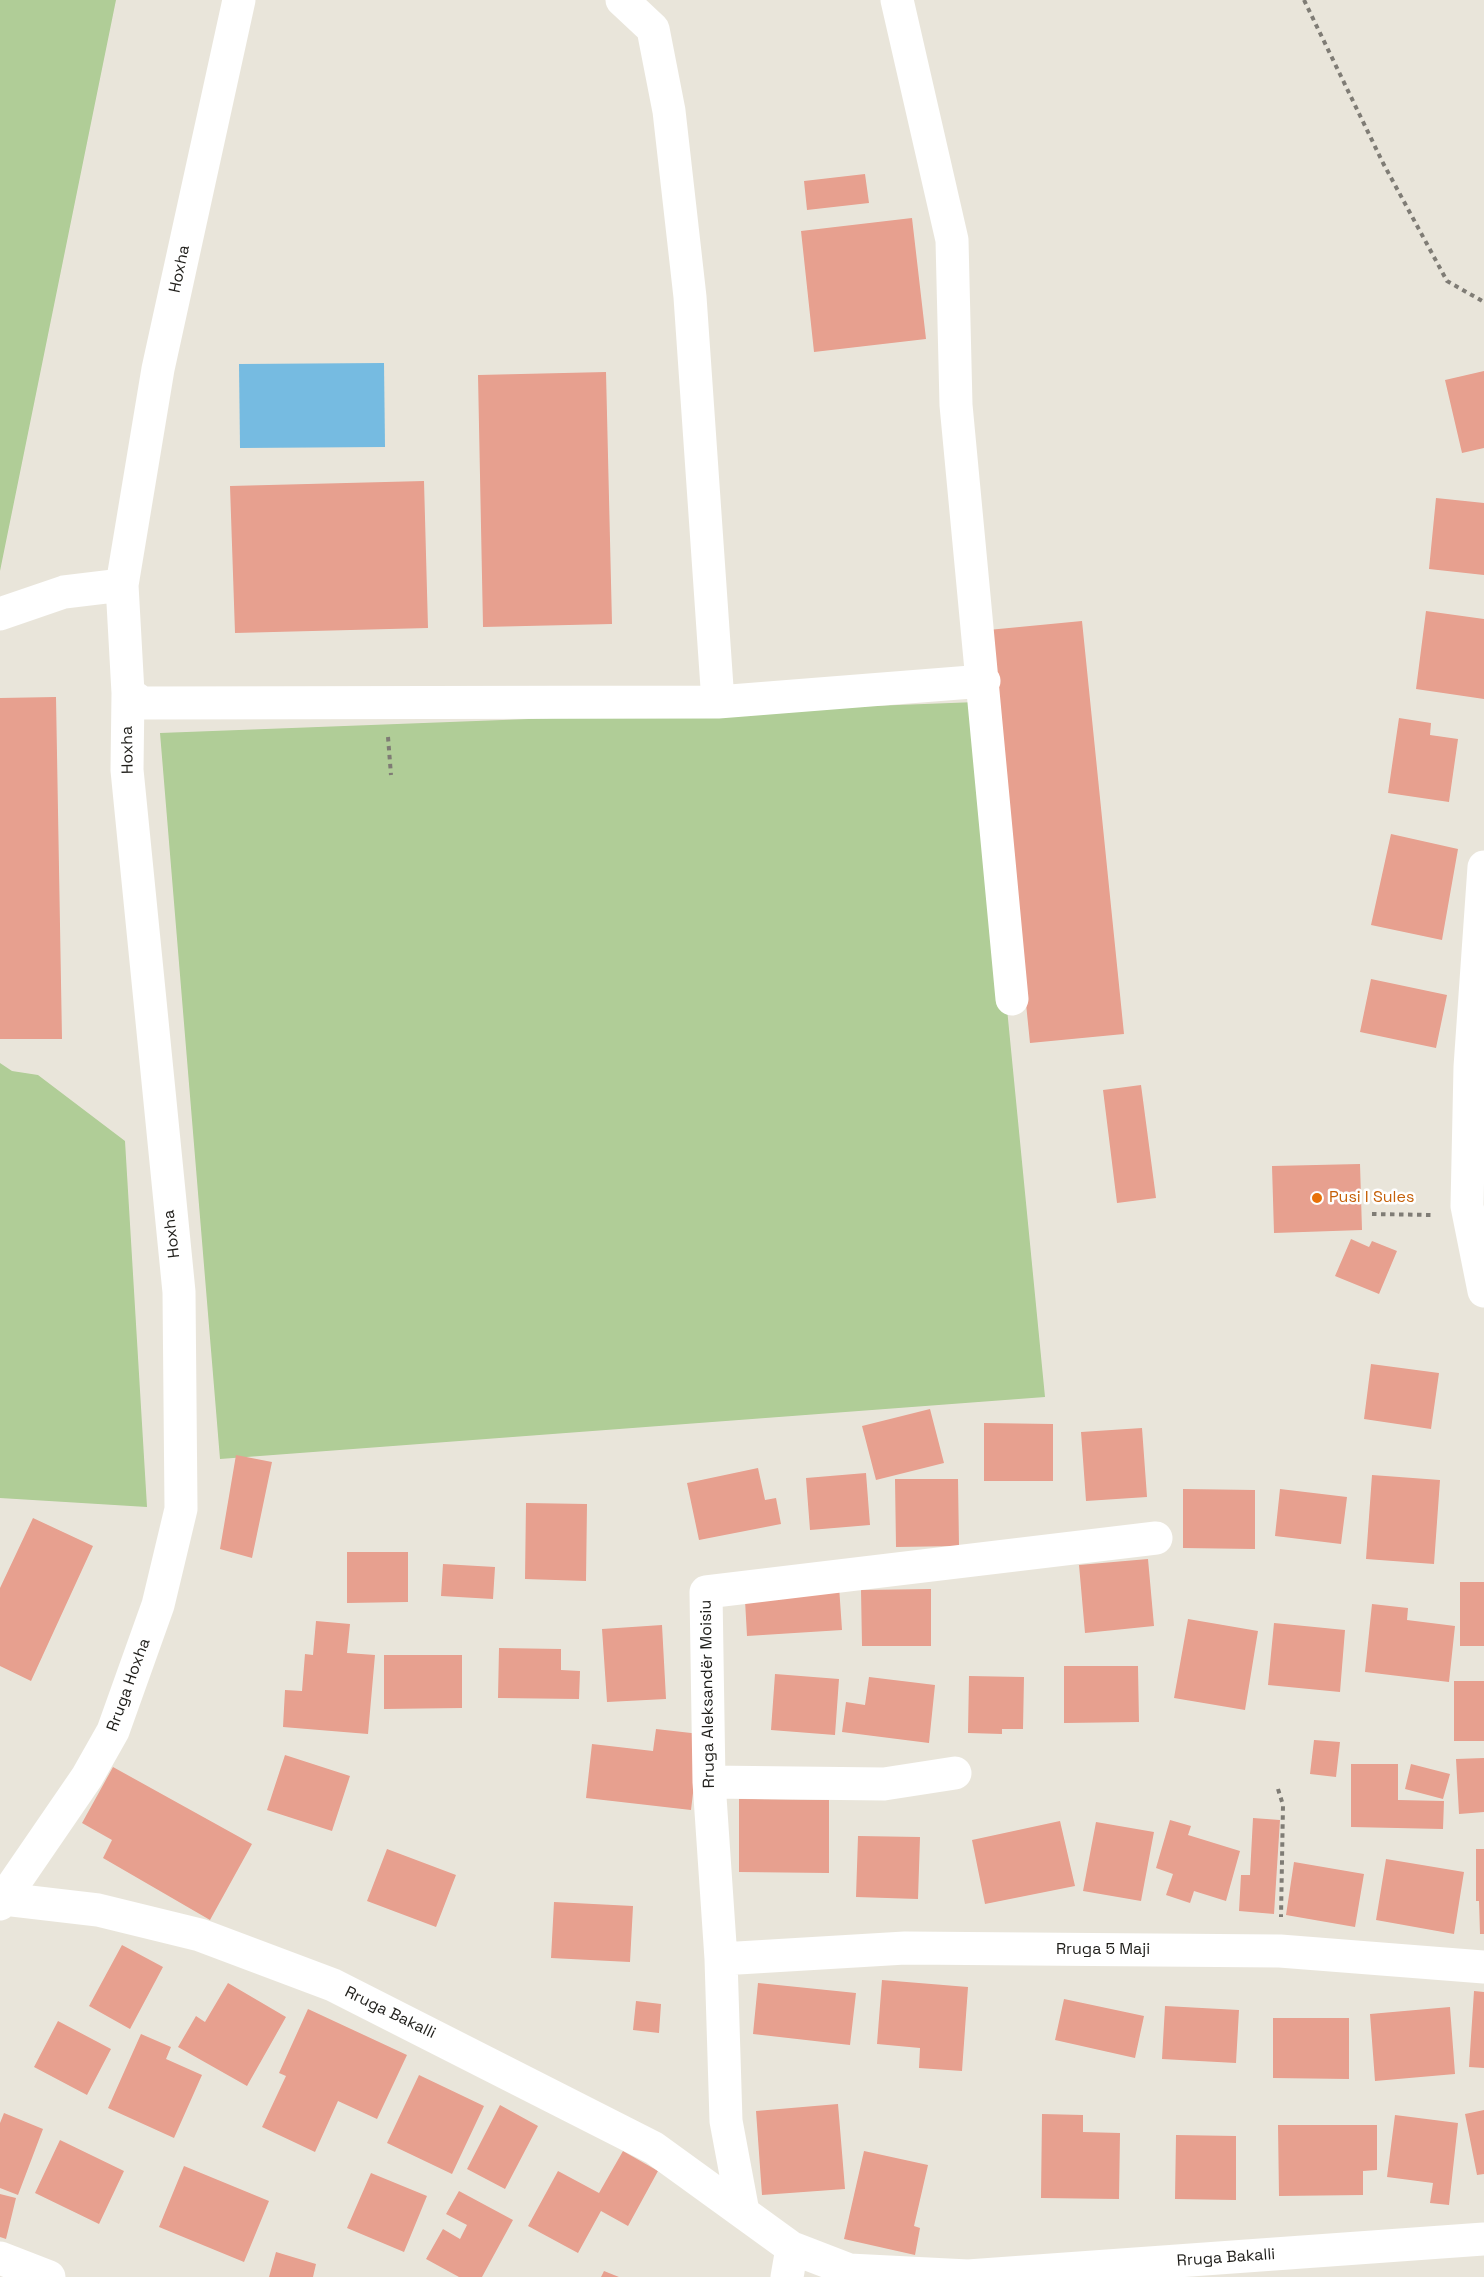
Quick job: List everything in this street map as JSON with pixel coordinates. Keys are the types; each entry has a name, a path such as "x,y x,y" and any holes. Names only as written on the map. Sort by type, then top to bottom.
{"street":[{"name":"Hoxha","path":"181,1509 179,1292 127,771 133,702 122,585 158,369 239,0"},
{"path":"622,0 653,29 669,111 690,297 718,702"},
{"path":"897,0 952,240 956,405 984,681 1012,999"},
{"path":"0,614 64,592 122,585"},
{"path":"133,702 718,702 984,681"},
{"path":"1484,867 1468,1127 1467,1206 1484,1291"},
{"name":"Rruga Hoxha","path":"2,1901 87,1776 113,1731 158,1605 181,1509"},
{"name":"Rruga Aleksandër Moisiu","path":"743,2212 726,2121 721,1959 709,1782 706,1592 1156,1538"},
{"path":"709,1782 884,1784 955,1773"},
{"name":"Rruga Bakalli","path":"2,1901 98,1910 200,1935 333,1985 654,2148 743,2212 789,2262 849,2270 968,2276 1484,2239"},
{"name":"Rruga 5 Maji","path":"721,1959 905,1948 1280,1951 1484,1966"},
{"path":"0,2258 49,2277"}],"path":[{"path":"1304,0 1383,163 1447,281 1484,302"},
{"path":"1372,1214 1469,1217"},
{"path":"1278,1789 1283,1804 1280,1951"}],"green space":[{"path":"0,0 116,0 0,571"},
{"path":"977,702 1045,1397 220,1459 160,733"},
{"path":"0,1063 12,1071 38,1075 125,1141 147,1507 0,1498"}],"water":[{"path":"384,363 385,447 240,448 239,364"}],"building":[{"path":"865,174 869,203 807,210 804,181"},
{"path":"912,218 926,339 814,352 801,231"},
{"path":"1484,371 1484,448 1462,453 1445,380"},
{"path":"606,372 612,624 483,627 478,375"},
{"path":"424,481 428,628 235,633 230,486"},
{"path":"1436,498 1484,503 1484,575 1429,569"},
{"path":"1426,611 1484,619 1484,699 1416,689"},
{"path":"1082,621 1124,1034 1030,1043 988,630"},
{"path":"56,697 62,1039 0,1039 0,698"},
{"path":"1399,718 1431,723 1430,735 1458,739 1449,802 1388,793"},
{"path":"1391,834 1458,849 1442,940 1371,925"},
{"path":"1371,979 1447,995 1436,1048 1360,1032"},
{"path":"1141,1085 1156,1198 1117,1203 1103,1090"},
{"name":"Pusi I Sules","path":"1360,1164 1362,1230 1274,1233 1272,1166"},
{"path":"1351,1239 1369,1247 1372,1241 1397,1251 1379,1294 1335,1276"},
{"path":"1371,1364 1439,1373 1431,1429 1364,1419"},
{"path":"930,1409 944,1463 876,1480 862,1426"},
{"path":"984,1423 1053,1424 1053,1481 984,1481"},
{"path":"1142,1428 1147,1497 1086,1501 1081,1432"},
{"path":"236,1455 272,1462 252,1558 220,1549"},
{"path":"758,1468 765,1500 776,1498 781,1524 699,1540 687,1483"},
{"path":"866,1473 870,1525 810,1530 806,1478"},
{"path":"1372,1475 1440,1480 1434,1564 1366,1559"},
{"path":"895,1479 958,1479 959,1546 896,1547"},
{"path":"1183,1489 1255,1490 1255,1549 1183,1548"},
{"path":"1280,1489 1347,1497 1341,1544 1275,1536"},
{"path":"526,1503 587,1504 586,1581 525,1579"},
{"path":"33,1518 93,1546 31,1681 0,1666 0,1588"},
{"path":"347,1552 408,1552 408,1602 347,1603"},
{"path":"1148,1559 1154,1626 1085,1633 1079,1565"},
{"path":"443,1564 495,1567 493,1599 441,1596"},
{"path":"1460,1582 1484,1582 1484,1646 1460,1646"},
{"path":"839,1586 842,1630 747,1636 745,1600"},
{"path":"931,1589 931,1646 862,1646 861,1590"},
{"path":"1372,1604 1408,1608 1407,1620 1455,1626 1449,1682 1365,1672"},
{"path":"1188,1619 1258,1631 1245,1710 1174,1698"},
{"path":"316,1621 350,1624 347,1653 375,1655 368,1734 283,1727 285,1690 302,1691 305,1654 313,1655"},
{"path":"1274,1623 1345,1630 1340,1692 1268,1685"},
{"path":"662,1625 666,1699 607,1702 602,1629"},
{"path":"499,1648 561,1649 561,1670 580,1671 579,1699 498,1698"},
{"path":"384,1655 462,1655 462,1708 384,1709"},
{"path":"1064,1666 1138,1666 1139,1722 1064,1723"},
{"path":"775,1674 839,1679 835,1735 771,1730"},
{"path":"969,1676 1024,1677 1023,1729 1002,1729 1002,1734 968,1733"},
{"path":"869,1677 935,1685 929,1743 842,1732 846,1702 865,1705"},
{"path":"1454,1681 1484,1681 1484,1741 1454,1741"},
{"path":"656,1729 700,1734 691,1810 586,1798 592,1744 653,1751"},
{"path":"1314,1740 1340,1742 1336,1777 1310,1774"},
{"path":"285,1755 350,1776 332,1831 267,1810"},
{"path":"1484,1758 1484,1812 1459,1814 1456,1759"},
{"path":"1351,1764 1398,1764 1398,1800 1444,1801 1443,1829 1351,1827"},
{"path":"1411,1764 1450,1774 1443,1799 1405,1789"},
{"path":"113,1767 252,1844 210,1920 103,1858 112,1840 82,1823"},
{"path":"739,1799 829,1800 829,1873 739,1872"},
{"path":"1253,1818 1280,1820 1274,1914 1239,1911 1241,1875 1250,1875"},
{"path":"1170,1820 1191,1826 1188,1835 1240,1851 1226,1901 1194,1891 1190,1903 1166,1895 1173,1874 1156,1868"},
{"path":"1060,1821 1075,1886 985,1904 972,1840"},
{"path":"1096,1822 1154,1832 1141,1901 1083,1891"},
{"path":"858,1836 920,1837 918,1899 856,1897"},
{"path":"387,1849 456,1875 436,1927 367,1901"},
{"path":"1476,1849 1484,1849 1484,1934 1480,1934 1479,1901 1476,1901"},
{"path":"1386,1859 1464,1872 1454,1934 1376,1920"},
{"path":"1294,1862 1364,1874 1355,1927 1286,1915"},
{"path":"554,1902 633,1906 630,1962 551,1958"},
{"path":"122,1945 163,1967 130,2029 89,2006"},
{"path":"882,1980 968,1987 962,2071 919,2068 920,2048 877,2044"},
{"path":"228,1983 286,2017 247,2086 178,2047 196,2016 205,2022"},
{"path":"758,1983 856,1993 850,2045 753,2034"},
{"path":"1474,1991 1484,1992 1484,2068 1469,2067"},
{"path":"1064,1999 1144,2016 1135,2058 1055,2040"},
{"path":"636,2001 661,2004 659,2033 633,2030"},
{"path":"1165,2006 1239,2010 1236,2063 1162,2059"},
{"path":"1450,2007 1455,2074 1375,2081 1370,2014"},
{"path":"308,2009 407,2055 377,2119 338,2101 315,2152 262,2127 286,2076 279,2073"},
{"path":"1273,2018 1349,2018 1349,2079 1273,2078"},
{"path":"58,2021 111,2049 87,2095 34,2067"},
{"path":"141,2034 171,2047 166,2059 202,2075 174,2138 108,2108"},
{"path":"419,2075 484,2106 452,2174 387,2143"},
{"path":"838,2104 845,2189 762,2195 756,2111"},
{"path":"500,2105 538,2126 505,2189 467,2169"},
{"path":"1484,2110 1484,2174 1477,2175 1465,2114"},
{"path":"4,2113 43,2129 18,2195 0,2188 0,2123"},
{"path":"1042,2114 1083,2115 1083,2132 1120,2133 1119,2199 1041,2198"},
{"path":"1395,2115 1458,2123 1449,2205 1430,2203 1433,2183 1387,2177"},
{"path":"1278,2125 1377,2125 1377,2170 1363,2171 1363,2195 1279,2196"},
{"path":"1176,2135 1236,2136 1236,2200 1175,2199"},
{"path":"60,2140 124,2171 99,2224 35,2193"},
{"path":"623,2151 658,2171 628,2226 601,2211 578,2253 528,2226 558,2171 599,2193"},
{"path":"864,2151 928,2165 914,2226 920,2228 915,2255 844,2239"},
{"path":"184,2166 269,2201 244,2262 159,2227"},
{"path":"371,2173 427,2196 404,2252 347,2228"},
{"path":"459,2191 513,2220 482,2277 459,2277 426,2259 443,2229 460,2239 467,2225 446,2214"},
{"path":"0,2194 16,2198 6,2239 0,2237"},
{"path":"276,2252 316,2264 313,2277 269,2277"},
{"path":"604,2271 619,2277 601,2277"}],"place":[{"name":"Pusi I Sules","path":"1317,1198"}]}
